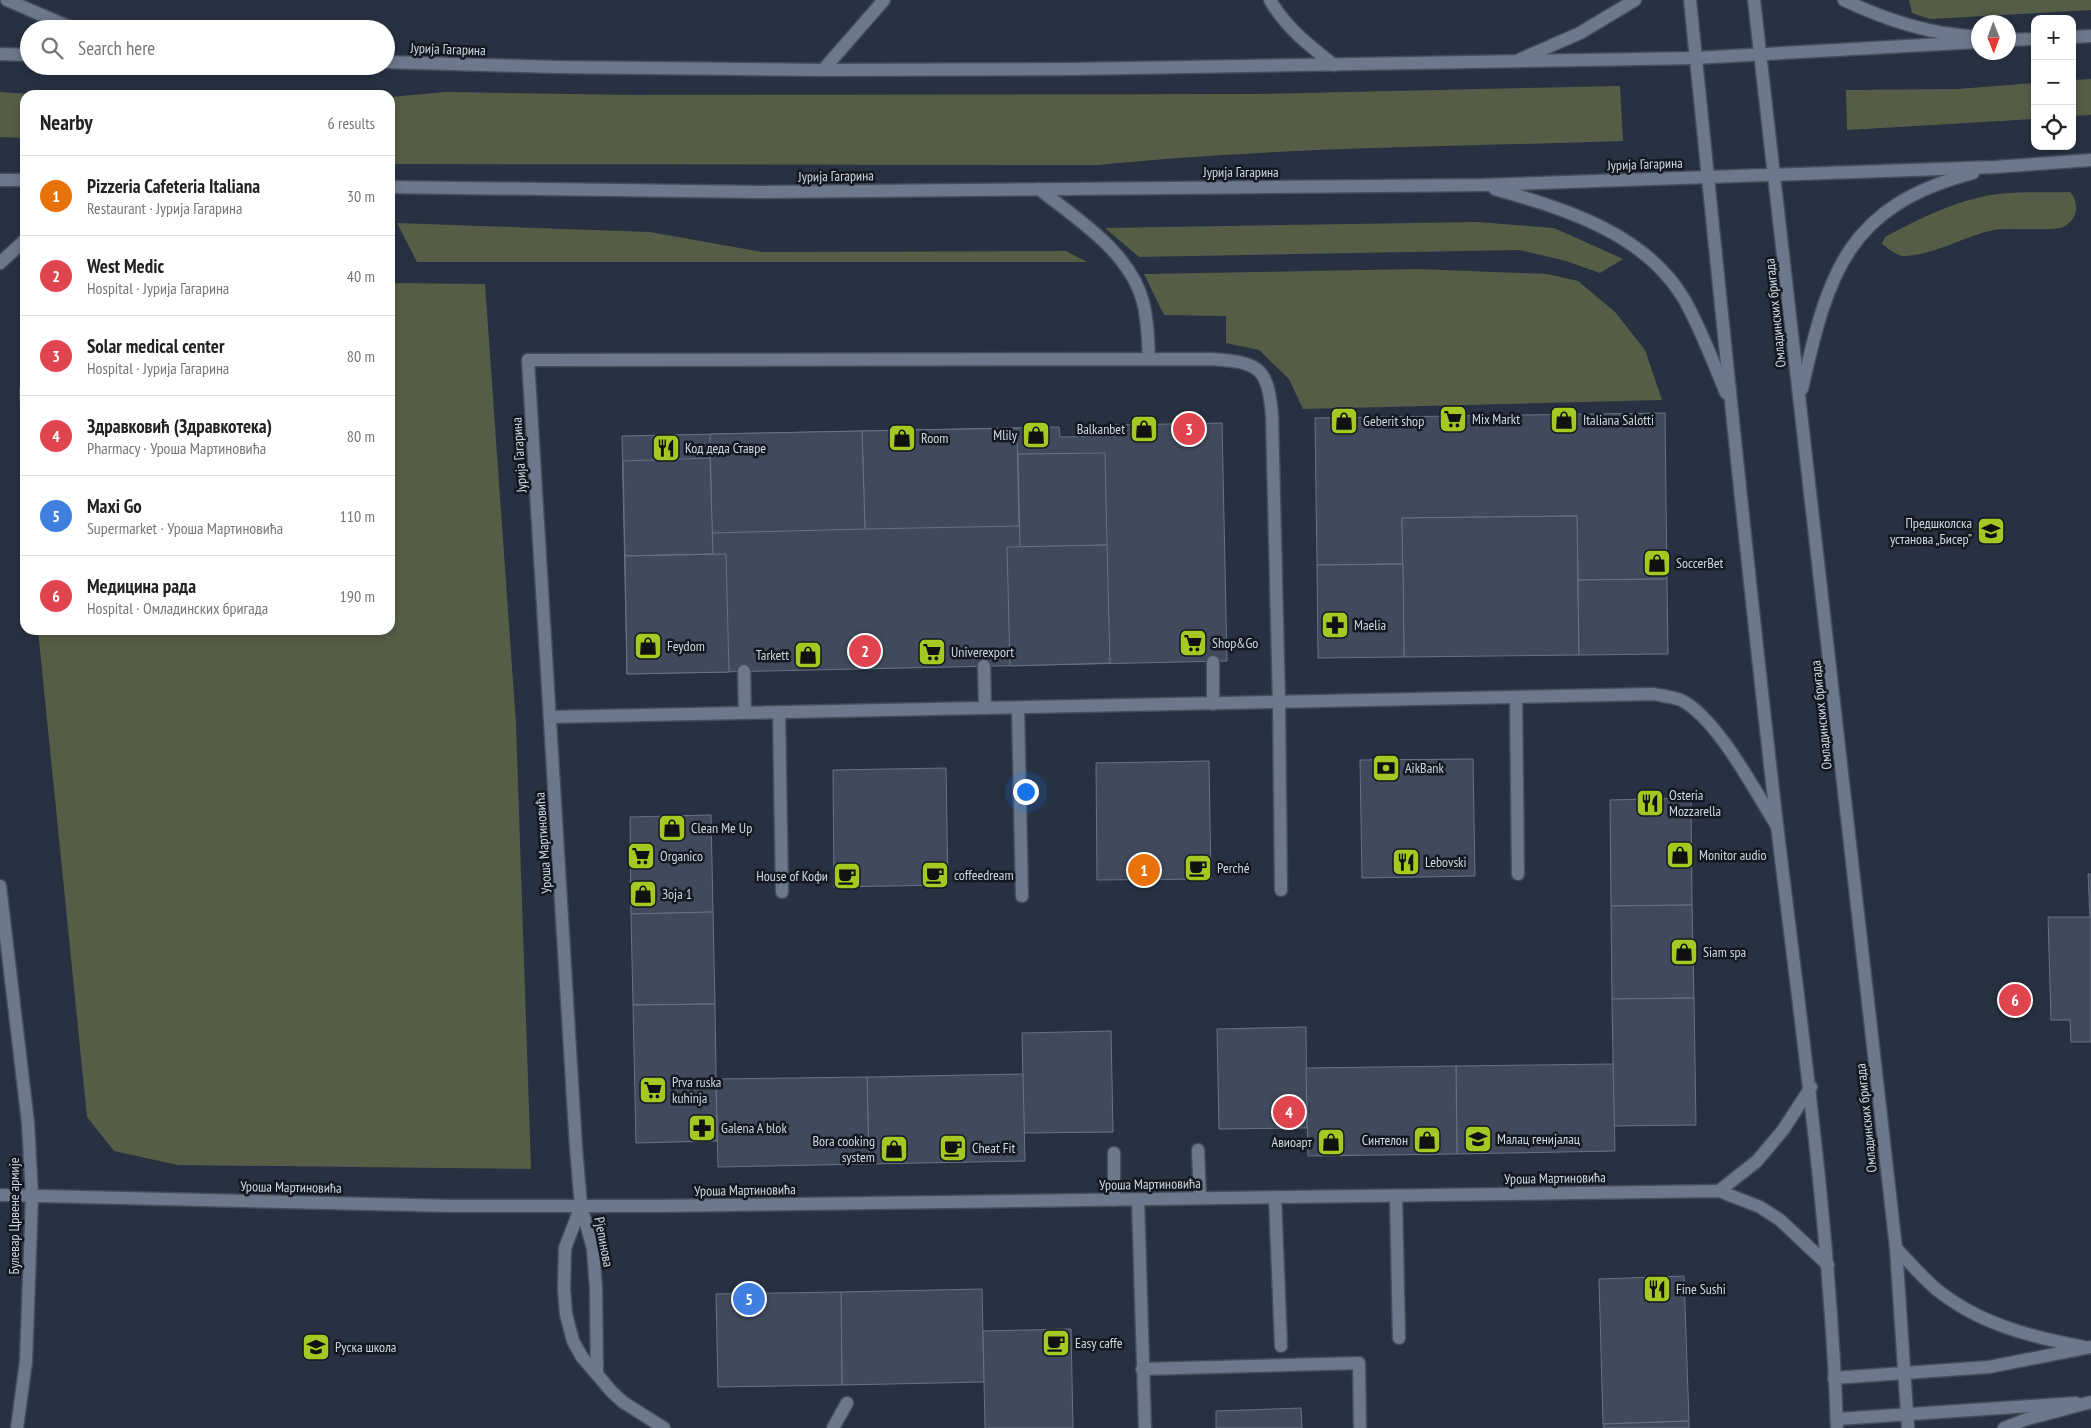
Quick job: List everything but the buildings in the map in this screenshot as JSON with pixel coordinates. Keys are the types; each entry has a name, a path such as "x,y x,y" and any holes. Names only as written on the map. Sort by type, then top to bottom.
{"main road":[{"path":"7,0 53,20"},
{"path":"823,70 884,0"},
{"path":"1270,0 1285,22 1302,40 1334,65"},
{"path":"1516,62 1580,33 1635,0"},
{"path":"1690,0 1731,406 1777,826 1811,1087 1828,1265 1837,1423 1907,1414 2091,1402"},
{"name":"Омладинских бригада","path":"1754,0 1896,1248 1906,1374 1908,1428"},
{"path":"1844,0 1872,14 1900,23 1949,35 1971,37"},
{"path":"2076,37 2091,36"},
{"path":"2016,40 2031,39"},
{"name":"Јурија Гагарина","path":"395,62 556,67 823,70 1334,65 1695,58 1971,42"},
{"path":"0,54 20,55"},
{"name":"Јурија Гагарина","path":"395,188 759,192 1483,185 1995,167 2091,160"},
{"path":"1800,399 1816,326 1829,286 1848,250 1882,214 1913,196 1952,178 1995,167"},
{"path":"0,180 20,180"},
{"path":"1483,185 1553,206 1590,221 1641,251 1660,268 1683,299 1731,406"},
{"path":"1039,189 1088,228 1126,266 1143,300 1147,320 1149,359"},
{"path":"0,263 20,245"},
{"name":"Јурија Гагарина","path":"550,717 528,360 1235,360 1254,366 1264,377 1269,389 1272,416 1282,890"},
{"path":"1213,662 1213,704"},
{"path":"984,666 985,708"},
{"path":"744,671 746,713"},
{"path":"550,717 1654,694 1680,700 1697,712 1720,737 1777,826"},
{"path":"1516,697 1518,874"},
{"path":"1018,708 1022,896"},
{"path":"779,713 782,892"},
{"name":"Уроша Мартиновића","path":"550,717 581,1206"},
{"name":"Булевар Црвене армије","path":"0,886 28,1123 32,1196 26,1361 16,1428"},
{"path":"1719,1191 1757,1161 1783,1130 1811,1087"},
{"path":"1198,1150 1200,1198"},
{"path":"1114,1153 1114,1200"},
{"name":"Уроша Мартиновића","path":"0,1195 453,1206 581,1206 1719,1191 1760,1207 1780,1220 1828,1265"},
{"path":"1396,1196 1399,1338"},
{"path":"1275,1197 1281,1346"},
{"path":"1138,1200 1145,1428"},
{"name":"Рјепинова","path":"581,1206 593,1248 596,1288 597,1372"},
{"name":"Рјепинова","path":"581,1206 565,1248 565,1297 573,1341 582,1357 597,1372 612,1392 623,1402 664,1428"},
{"path":"1896,1248 1935,1288 1981,1318 2028,1336 2087,1347"},
{"path":"1834,1378 1989,1368 2087,1347"},
{"path":"1142,1369 1359,1363 1360,1428"},
{"path":"2004,1428 2027,1419 2091,1402"},
{"path":"833,1428 847,1403"}],"green space":[{"path":"1909,0 2091,0 2091,10 1971,15 1971,17 1930,19 1912,13"},
{"path":"2091,79 2091,115 2076,116 2076,80"},
{"path":"2031,83 2031,119 1847,130 1846,90 1958,89"},
{"path":"1620,86 1623,141 1294,151 1229,154 1098,165 395,164 395,97 445,92 634,95 1257,94"},
{"path":"0,92 20,93 20,138 0,137"},
{"path":"2024,192 2070,192 2075,201 2076,211 2072,220 2063,227 1994,230 1916,255 1902,256 1882,244 1885,237 1907,225 1965,201 1988,195"},
{"path":"1476,222 1554,228 1623,259 1600,273 1566,261 1520,250 1139,257 1105,228"},
{"path":"397,223 650,232 762,252 1066,251 1087,262 417,262"},
{"path":"1418,269 1547,274 1578,281 1615,312 1645,350 1662,400 1303,409 1289,379 1259,350 1226,343 1226,316 1164,315 1144,274"},
{"path":"395,283 485,284 516,724 531,1169 178,1165 114,1151 87,1117 39,635 395,635"}],"place":[{"name":"Mix Markt","path":"1453,419"},
{"name":"Italiana Salotti","path":"1564,420"},
{"name":"Geberit shop","path":"1344,421"},
{"name":"Balkanbet","path":"1144,429"},
{"name":"Solar medical center","path":"1189,429"},
{"name":"Mlily","path":"1036,435"},
{"name":"Room","path":"902,438"},
{"name":"Код деда Ставре","path":"666,448"},
{"name":"Предшколска установа „Бисер”","path":"1991,531"},
{"name":"SoccerBet","path":"1657,563"},
{"name":"Maelia","path":"1335,625"},
{"name":"Shop&Go","path":"1193,643"},
{"name":"Feydom","path":"648,646"},
{"name":"West Medic","path":"865,651"},
{"name":"Univerexport","path":"932,652"},
{"name":"Tarkett","path":"808,655"},
{"name":"AikBank","path":"1386,768"},
{"name":"Osteria Mozzarella","path":"1650,803"},
{"name":"Clean Me Up","path":"672,828"},
{"name":"Monitor audio","path":"1680,855"},
{"name":"Organico","path":"641,856"},
{"name":"Lebovski","path":"1406,862"},
{"name":"Perché","path":"1198,868"},
{"name":"Pizzeria Cafeteria Italiana","path":"1144,870"},
{"name":"coffeedream","path":"935,875"},
{"name":"House of Кофи","path":"847,876"},
{"name":"Зоја 1","path":"643,894"},
{"name":"Siam spa","path":"1684,952"},
{"name":"Медицина рада","path":"2015,1000"},
{"name":"Prva ruska kuhinja","path":"653,1090"},
{"name":"Здравковић (Здравкотека)","path":"1289,1112"},
{"name":"Galena A blok","path":"702,1128"},
{"name":"Малац генијалац","path":"1478,1139"},
{"name":"Синтелон","path":"1427,1140"},
{"name":"Авиоарт","path":"1331,1142"},
{"name":"Cheat Fit","path":"953,1148"},
{"name":"Bora cooking system","path":"894,1149"},
{"name":"Fine Sushi","path":"1657,1289"},
{"name":"Maxi Go","path":"749,1299"},
{"name":"Easy caffe","path":"1056,1343"},
{"name":"Руска школа","path":"316,1347"}]}
